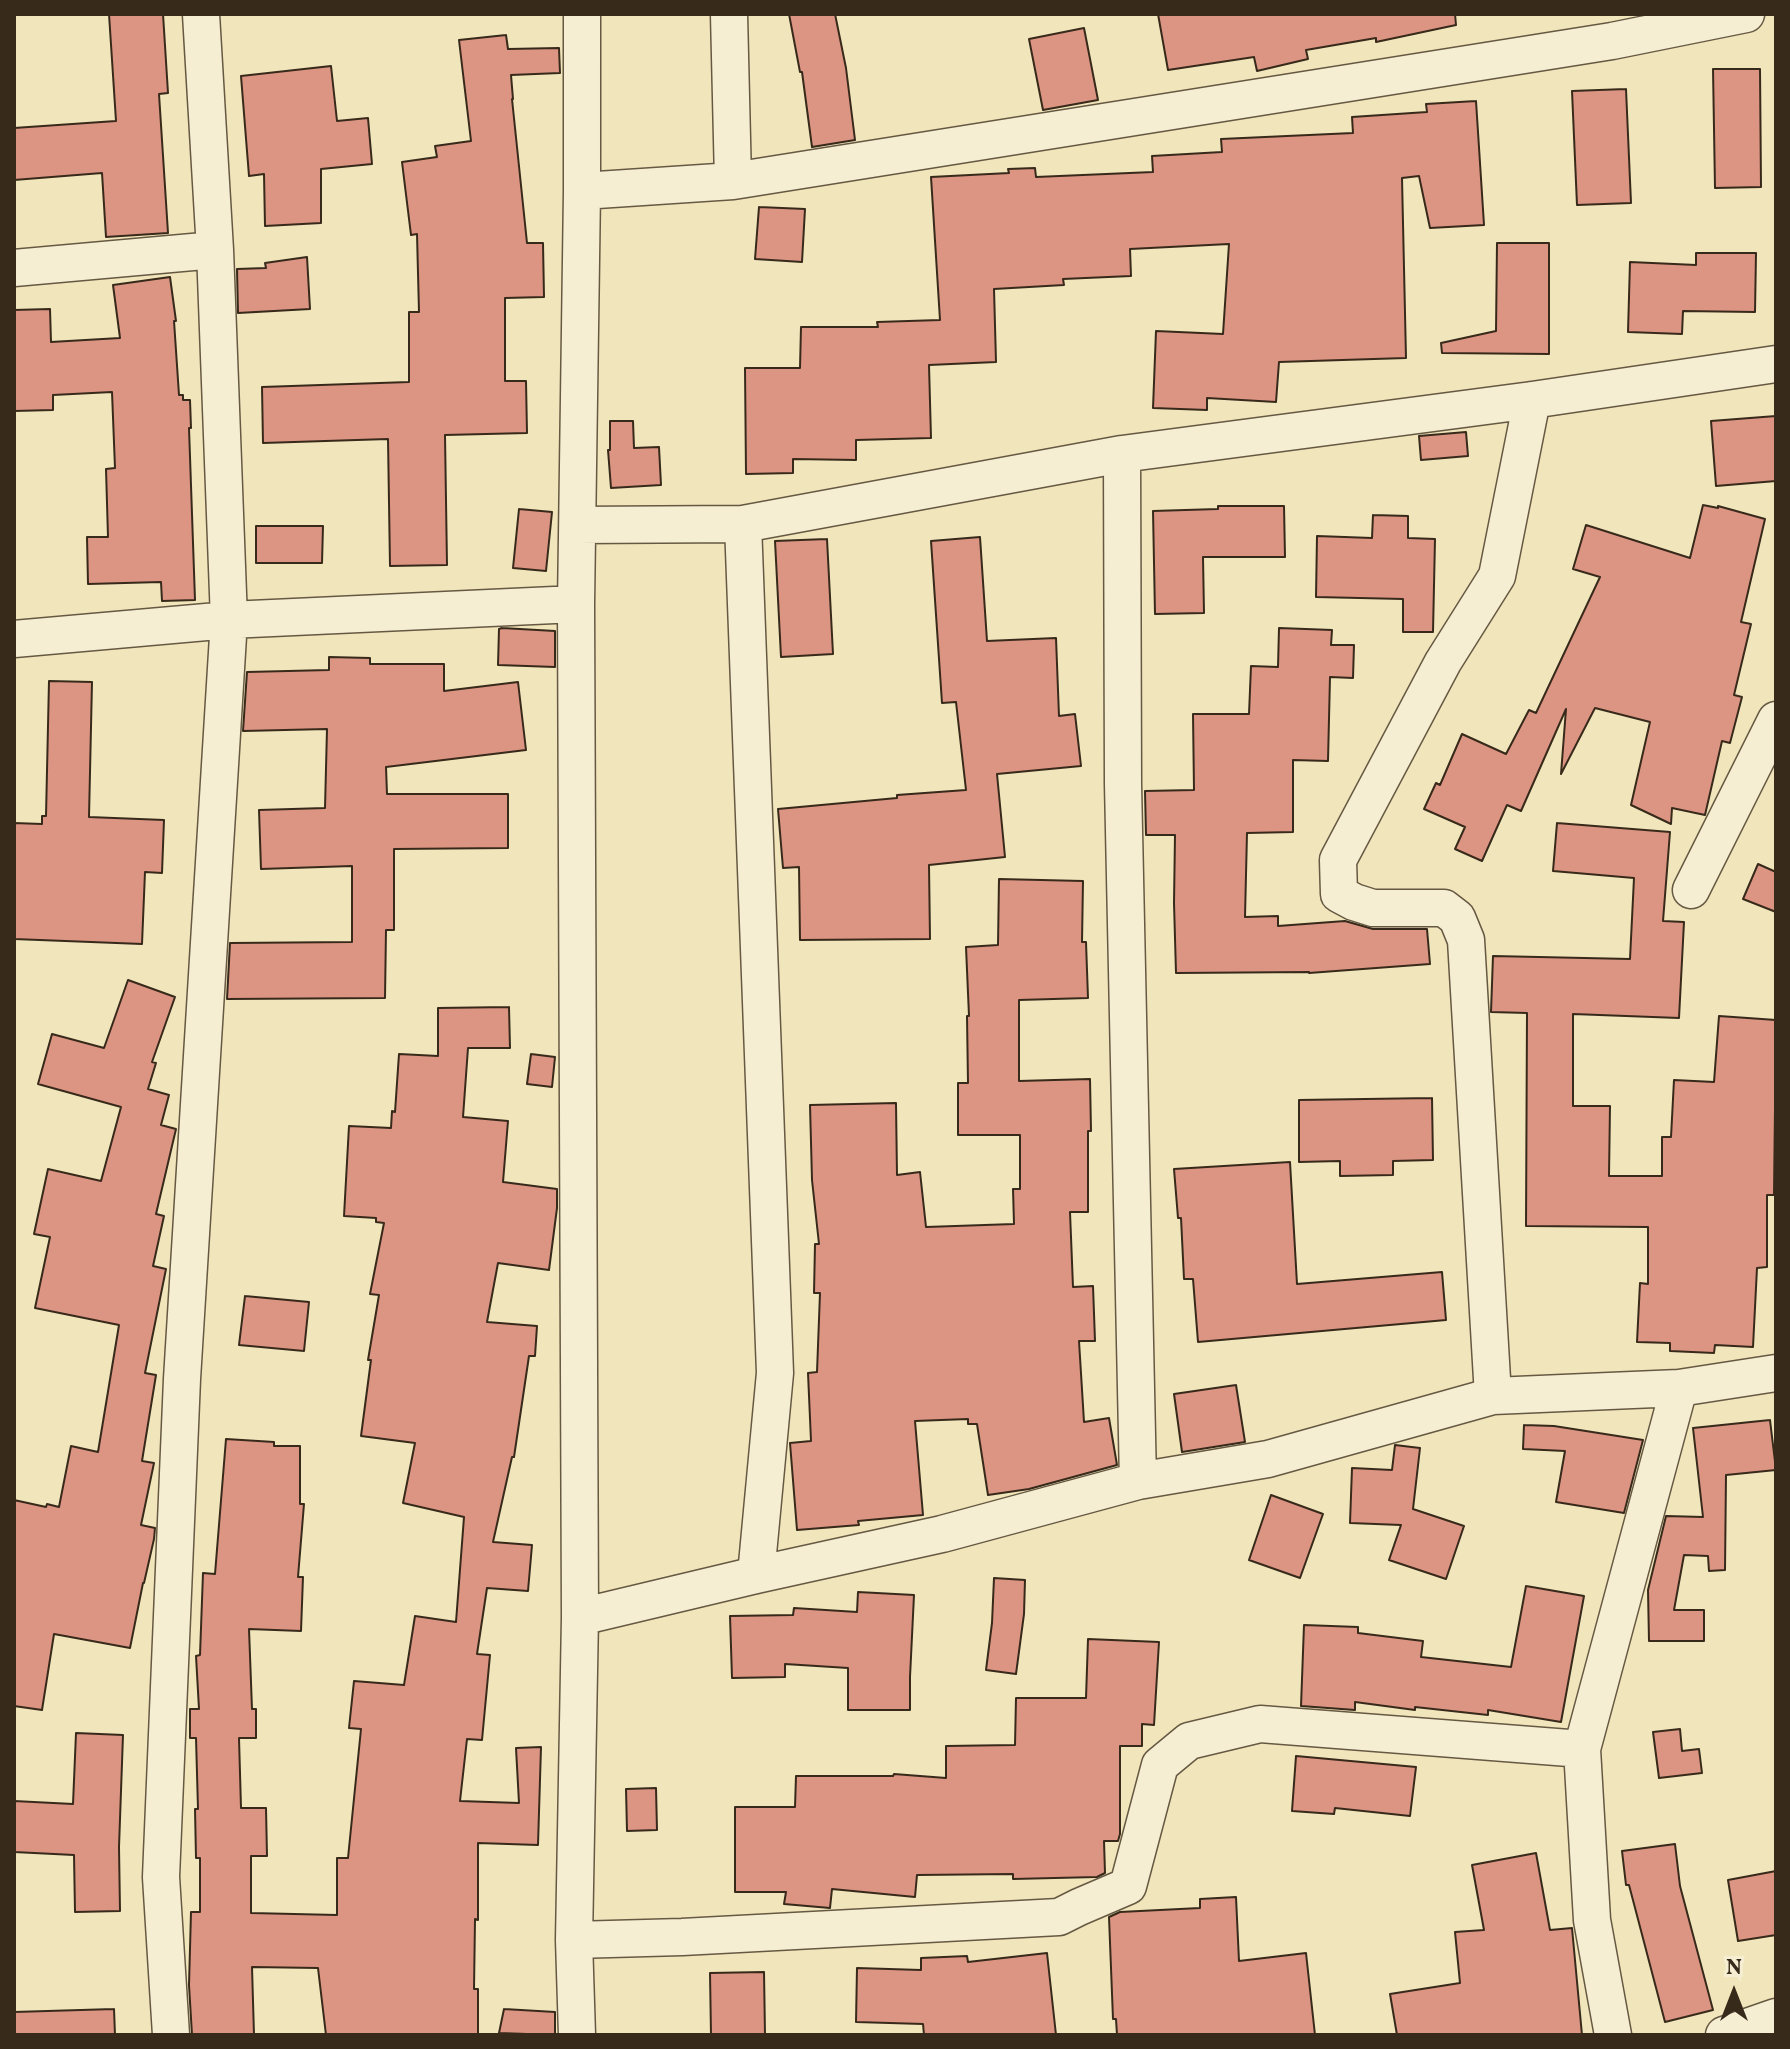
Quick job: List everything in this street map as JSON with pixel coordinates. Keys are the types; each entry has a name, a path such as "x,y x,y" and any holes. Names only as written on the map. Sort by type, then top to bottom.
{"street":[{"path":"171,2035 161,1861 182,1379 229,620 215,250 201,14"},
{"path":"577,2035 574,1940 580,1617 576,604 582,14"},
{"path":"729,14 733,181"},
{"path":"582,191 733,181 1610,28 1746,14"},
{"path":"14,268 215,250"},
{"path":"578,525 743,524 1122,454 1776,364"},
{"path":"1493,1396 1466,940 1457,918 1444,908 1373,908 1339,894 1338,860 1443,662 1497,576 1532,400"},
{"path":"1122,454 1123,800 1138,1481"},
{"path":"743,524 775,1373 756,1575"},
{"path":"14,639 229,620 576,604"},
{"path":"1691,890 1776,720"},
{"path":"580,1617 942,1534 1138,1481 1268,1459 1493,1396 1679,1388 1776,1373"},
{"path":"1613,2035 1592,1920 1582,1749 1679,1388"},
{"path":"574,1940 1059,1917 1128,1886 1160,1765 1189,1741 1260,1724 1582,1749"},
{"path":"1724,2035 1776,2017"}],"building":[{"path":"109,14 163,14 168,93 159,94 168,233 106,237 102,173 14,180 14,128 116,121"},
{"path":"789,14 835,14 855,140 812,147 802,72"},
{"path":"1158,14 1455,14 1456,25 1376,42 1376,38 1306,50 1308,59 1257,71 1254,57 1168,70"},
{"path":"1084,28 1098,100 1043,110 1029,39"},
{"path":"506,35 508,49 559,48 560,73 511,75 527,243 543,243 544,297 505,298 505,381 526,381 527,433 445,435 447,565 390,566 388,439 263,443 262,387 409,382 409,312 419,312 417,234 411,235 402,162 437,157 435,146 471,141 459,40"},
{"path":"331,66 337,121 368,118 372,164 321,169 321,223 265,226 264,174 249,176 241,76"},
{"path":"1713,69 1760,69 1761,187 1715,188"},
{"path":"1626,89 1631,203 1577,205 1572,91"},
{"path":"1476,101 1484,225 1430,228 1419,176 1402,178 1406,358 1279,362 1276,402 1207,398 1207,410 1153,408 1156,331 1223,334 1229,244 1130,249 1131,276 1063,279 1064,285 994,289 996,362 929,365 931,438 856,440 856,460 793,459 793,473 746,474 745,368 800,368 801,327 878,327 877,322 940,320 931,177 1009,173 1008,169 1035,168 1036,177 1153,172 1152,156 1222,152 1221,139 1353,133 1352,117 1427,112 1426,104"},
{"path":"759,207 805,209 802,262 755,259"},
{"path":"1497,243 1549,243 1549,354 1442,353 1441,343 1496,331"},
{"path":"1696,253 1756,253 1755,312 1683,311 1682,334 1628,332 1630,262 1696,265"},
{"path":"307,257 310,309 238,313 237,269 266,268 265,263"},
{"path":"170,277 176,321 179,395 183,395 183,400 190,400 195,600 162,601 161,582 88,584 87,537 108,537 106,469 115,468 112,392 53,395 53,410 14,411 14,310 50,309 51,342 120,338 113,285"},
{"path":"1776,416 1776,481 1716,486 1711,421"},
{"path":"610,421 633,421 634,448 659,447 661,485 611,488 608,450"},
{"path":"1466,432 1468,456 1421,460 1419,436"},
{"path":"1703,505 1765,519 1741,622 1751,624 1734,695 1742,697 1730,743 1722,741 1705,815 1672,808 1671,824 1631,805 1650,722 1595,708 1561,774 1566,709 1521,811 1507,805 1482,861 1455,849 1465,827 1424,809 1436,783 1440,785 1462,734 1506,754 1529,710 1536,713 1600,577 1573,569 1586,525 1690,558"},
{"path":"1218,506 1284,506 1285,557 1203,557 1204,613 1155,614 1153,511 1218,509"},
{"path":"519,509 552,512 546,571 513,568"},
{"path":"1373,515 1408,516 1408,538 1435,539 1433,632 1403,632 1403,599 1316,597 1317,536 1372,538"},
{"path":"256,526 323,526 322,563 256,563"},
{"path":"980,537 987,641 1056,638 1059,716 1075,714 1081,766 997,774 1005,857 929,865 930,939 800,940 799,867 783,868 778,809 966,790 956,702 942,703 931,541"},
{"path":"827,539 833,654 781,657 775,541"},
{"path":"1279,628 1332,630 1331,645 1354,645 1353,678 1330,677 1328,761 1293,760 1293,832 1247,833 1245,917 1278,916 1278,926 1345,921 1373,929 1427,929 1430,964 1309,973 1176,973 1175,835 1146,835 1145,791 1194,790 1193,714 1249,714 1251,666 1278,667"},
{"path":"499,629 555,631 555,667 498,665"},
{"path":"329,657 370,658 370,664 444,664 444,691 518,682 526,750 386,767 387,794 508,794 508,848 394,849 394,930 386,930 385,998 227,999 230,943 352,942 352,866 261,869 259,810 325,808 327,729 243,731 247,672 329,670"},
{"path":"49,681 92,682 89,817 164,820 162,873 145,872 142,944 14,939 14,823 42,824 42,816 46,816"},
{"path":"1557,823 1670,832 1663,921 1684,922 1679,1018 1573,1014 1573,1106 1610,1106 1609,1176 1662,1176 1662,1137 1671,1137 1674,1080 1714,1082 1719,1016 1776,1020 1774,1195 1767,1195 1767,1267 1757,1268 1753,1347 1715,1345 1714,1353 1670,1351 1670,1343 1637,1342 1640,1283 1648,1284 1648,1227 1526,1226 1527,1013 1491,1012 1493,956 1630,959 1634,878 1553,871"},
{"path":"1758,864 1776,872 1776,912 1743,899"},
{"path":"999,879 1083,881 1082,942 1086,942 1088,998 1019,1000 1019,1081 1090,1079 1088,1212 1070,1212 1073,1287 1093,1286 1095,1341 1079,1341 1084,1422 1109,1418 1117,1465 1029,1489 988,1495 977,1424 968,1424 968,1419 915,1421 923,1515 797,1530 790,1443 811,1441 808,1373 817,1372 820,1293 814,1293 815,1244 819,1244 812,1180 810,1105 896,1103 897,1175 920,1172 926,1227 1014,1224 1013,1189 1020,1189 1020,1135 958,1135 958,1083 968,1083 966,947 998,945"},
{"path":"128,980 175,997 152,1062 156,1063 148,1089 169,1095 161,1125 176,1129 156,1214 164,1216 153,1266 166,1269 145,1373 156,1375 142,1461 154,1463 141,1525 155,1528 154,1539 130,1648 54,1634 42,1710 14,1706 14,1500 59,1507 71,1446 98,1452 119,1325 35,1308 50,1237 34,1234 48,1169 101,1181 121,1107 38,1084 52,1034 104,1048"},
{"path":"509,1007 510,1048 468,1048 463,1117 508,1121 503,1182 557,1189 557,1208 549,1270 498,1263 487,1322 537,1326 535,1356 529,1356 514,1457 493,1542 532,1545 528,1591 487,1588 477,1654 490,1655 482,1740 467,1739 460,1801 519,1803 516,1748 541,1747 538,1845 478,1843 474,1989 478,1989 478,2035 326,2035 318,1968 252,1967 254,2035 192,2035 189,1985 191,1912 200,1912 200,1858 196,1858 196,1738 190,1738 190,1709 199,1709 196,1656 200,1655 203,1573 215,1574 226,1439 274,1442 274,1446 300,1446 300,1504 304,1504 298,1577 303,1577 301,1631 249,1629 256,1738 239,1738 241,1808 266,1808 267,1856 251,1856 251,1913 337,1915 337,1858 348,1858 361,1729 349,1728 354,1681 404,1685 415,1616 456,1622 464,1517 403,1503 415,1443 361,1436 371,1360 368,1360 379,1295 370,1294 384,1223 376,1222 376,1218 344,1216 349,1126 391,1128 399,1054 438,1056 438,1008"},
{"path":"531,1054 555,1057 552,1087 527,1084"},
{"path":"1432,1098 1433,1160 1393,1161 1393,1175 1340,1176 1340,1161 1299,1162 1299,1100"},
{"path":"1290,1162 1297,1284 1442,1272 1446,1320 1198,1342 1193,1279 1184,1279 1181,1218 1178,1218 1174,1169"},
{"path":"245,1296 309,1302 304,1351 239,1345"},
{"path":"1236,1385 1245,1442 1182,1452 1174,1394"},
{"path":"1770,1420 1776,1470 1726,1475 1725,1570 1709,1571 1708,1556 1684,1555 1674,1610 1704,1610 1704,1641 1649,1641 1648,1590 1666,1516 1703,1517 1693,1428"},
{"path":"1524,1425 1554,1426 1643,1440 1624,1513 1556,1502 1565,1451 1523,1449"},
{"path":"1395,1445 1420,1448 1413,1509 1464,1526 1446,1579 1389,1560 1401,1525 1350,1523 1352,1468 1392,1470"},
{"path":"1271,1495 1323,1514 1300,1578 1249,1560"},
{"path":"994,1578 1025,1580 1016,1674 986,1670"},
{"path":"1526,1586 1584,1596 1561,1722 1488,1710 1488,1715 1355,1702 1355,1710 1301,1706 1304,1625 1358,1627 1358,1633 1423,1641 1421,1657 1511,1667"},
{"path":"858,1592 914,1595 910,1710 848,1710 848,1668 785,1664 785,1677 732,1678 730,1616 793,1615 794,1608 857,1612"},
{"path":"1088,1639 1159,1642 1154,1725 1142,1724 1142,1746 1120,1746 1120,1834 1118,1841 1104,1841 1105,1873 1097,1877 1013,1879 1013,1874 917,1875 915,1897 832,1889 830,1908 784,1904 786,1892 735,1892 735,1807 795,1807 796,1776 894,1774 946,1778 946,1746 1015,1745 1016,1698 1086,1698"},
{"path":"1680,1729 1682,1751 1699,1749 1702,1773 1659,1778 1653,1732"},
{"path":"76,1733 123,1735 120,1911 75,1912 74,1855 14,1852 14,1801 73,1804"},
{"path":"1296,1756 1416,1767 1410,1816 1335,1808 1334,1814 1292,1811"},
{"path":"656,1788 657,1830 627,1831 626,1789"},
{"path":"1675,1844 1680,1886 1713,2010 1665,2022 1629,1885 1626,1885 1622,1851"},
{"path":"1536,1853 1550,1930 1572,1928 1582,2035 1397,2035 1390,1994 1460,1983 1455,1932 1484,1930 1472,1865"},
{"path":"1776,1871 1776,1935 1738,1941 1728,1880"},
{"path":"1236,1897 1239,1961 1306,1953 1315,2035 1117,2035 1116,2019 1113,2019 1109,1917 1120,1912 1200,1908 1200,1899"},
{"path":"1047,1953 1056,2035 924,2035 923,2024 856,2022 857,1968 921,1970 921,1958 967,1956 968,1962"},
{"path":"764,1972 765,2035 711,2035 710,1973"},
{"path":"114,2009 115,2035 14,2035 14,2012"},
{"path":"504,2009 555,2012 555,2035 499,2033"}]}
